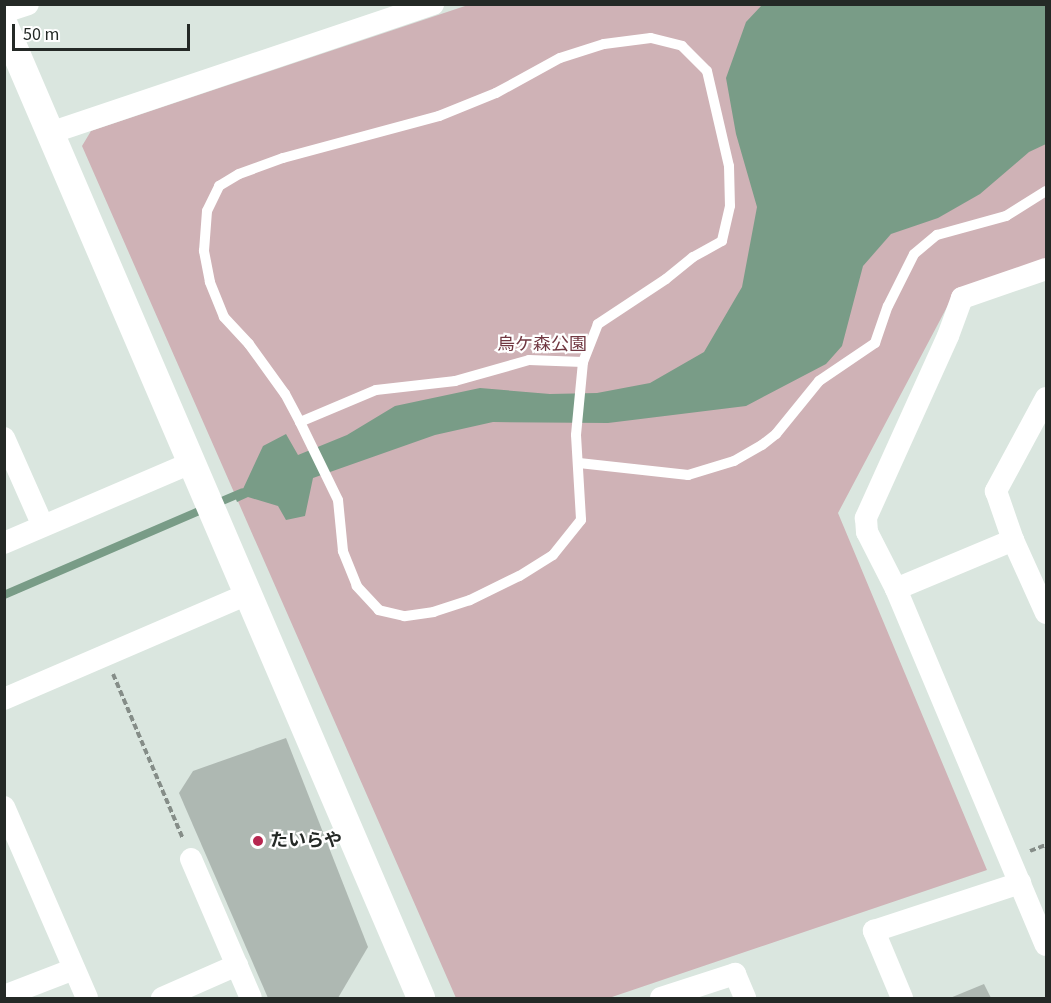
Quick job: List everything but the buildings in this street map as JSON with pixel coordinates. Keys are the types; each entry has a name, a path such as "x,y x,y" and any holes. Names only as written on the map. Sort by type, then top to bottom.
{"street":[{"path":"4,12 28,4"},
{"path":"53,132 433,4"},
{"path":"4,25 53,132 421,999"},
{"path":"1047,269 962,298 948,336 866,518 867,532 896,589 1047,945"},
{"path":"1047,398 996,491 1013,540 1047,613"},
{"path":"4,438 43,526"},
{"path":"4,543 193,462"},
{"path":"896,589 1013,540"},
{"path":"4,699 249,593"},
{"path":"4,807 87,999"},
{"path":"191,859 251,999"},
{"path":"902,999 874,931 1020,883"},
{"path":"162,999 237,965"},
{"path":"4,996 74,969"},
{"path":"661,999 735,975 745,999"}],"lane":[{"path":"651,38 682,46 707,71 729,165 730,206 722,241 693,257 666,279 598,324 583,362 576,435 579,463 581,520 553,555 519,576 470,600 434,612 404,616 379,610 357,586 343,551 338,500 300,422 285,394 249,344 224,317 210,282 204,251 207,211 219,186 239,174 283,158 439,116 496,93 560,58 604,45 651,38"},
{"path":"579,463 687,475 734,461 762,445 776,434 819,381 875,343 888,306 914,254 937,235 1006,216 1047,190"},
{"path":"300,422 376,390 455,381 529,360 583,362"}],"path":[{"path":"105,657 191,859"}],"green space":[{"name":"烏ケ森公園","path":"468,5 1046,5 1046,261 956,290 838,513 987,870 609,998 456,998 82,146 91,131"}],"shaded area":[{"path":"762,5 1046,5 1046,144 1029,152 980,194 938,218 891,234 863,266 842,346 826,364 746,406 608,423 493,422 435,435 313,478 305,516 286,520 278,506 248,497 237,502 234,494 243,489 263,446 286,434 298,455 347,435 395,406 480,388 550,394 597,393 650,383 704,352 742,287 757,207 736,134 726,78 746,22"}],"waterway":[{"path":"215,504 243,492"},
{"path":"4,595 204,509"}],"place":[{"name":"たいらや","path":"258,841"}]}
